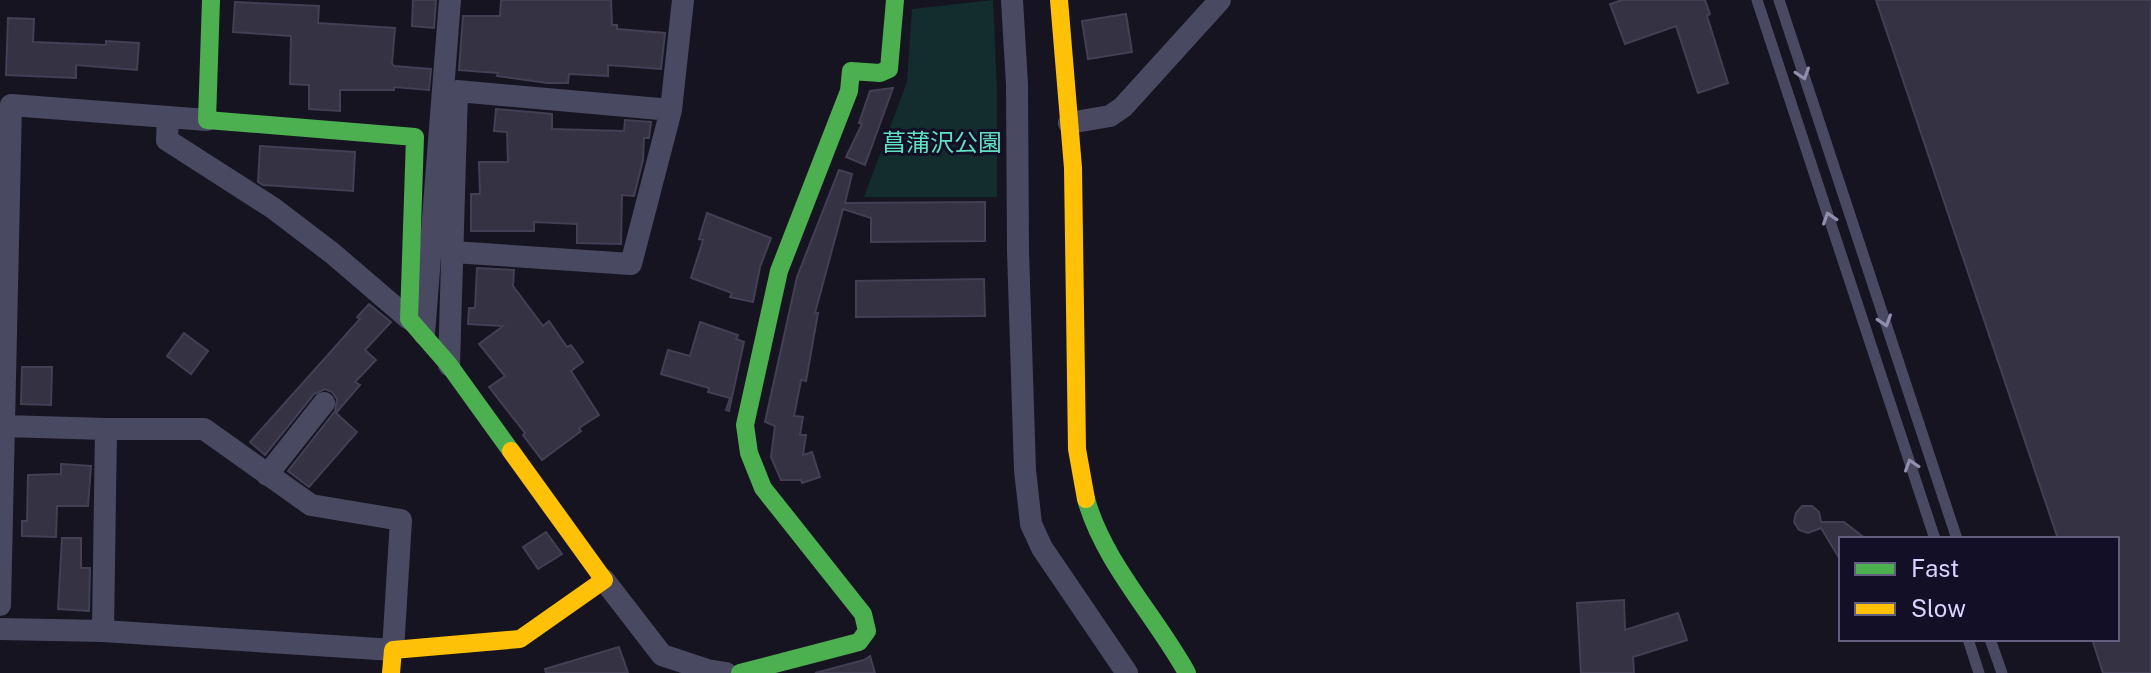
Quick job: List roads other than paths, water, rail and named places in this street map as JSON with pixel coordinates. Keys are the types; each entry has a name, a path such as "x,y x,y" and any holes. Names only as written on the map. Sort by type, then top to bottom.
{"street":[{"path":"207,120 211,0"},
{"path":"416,326 450,0"},
{"path":"453,252 631,264 671,110 683,0"},
{"path":"740,673 859,642 867,631 863,614 763,488 749,453 745,425 779,271 849,91 851,71 880,73 889,69 895,0"},
{"path":"1012,0 1017,84 1018,251 1025,470 1031,524 1042,548 1127,673"},
{"path":"1059,0 1074,226 1077,449 1081,485 1092,519 1111,555 1173,645 1187,673"},
{"path":"1069,123 1110,116 1123,107 1220,0"},
{"path":"449,365 457,91 671,110"},
{"path":"0,605 4,426 2,375 11,105 415,137 416,326"},
{"path":"168,117 167,140 273,208 332,253 416,326 449,365 662,655 726,673"},
{"path":"267,475 324,403"},
{"path":"4,426 204,429 311,505 401,520 391,673"},
{"path":"103,631 106,429"},
{"path":"0,629 103,631 393,650 520,639 604,580"}],"lane":[{"path":"1757,0 1934,537"},
{"path":"1779,0 1956,537"},
{"path":"1969,641 1979,673"},
{"path":"1991,641 2002,673"}],"park label":[{"name":"菖蒲沢公園","path":"942,142"}]}
